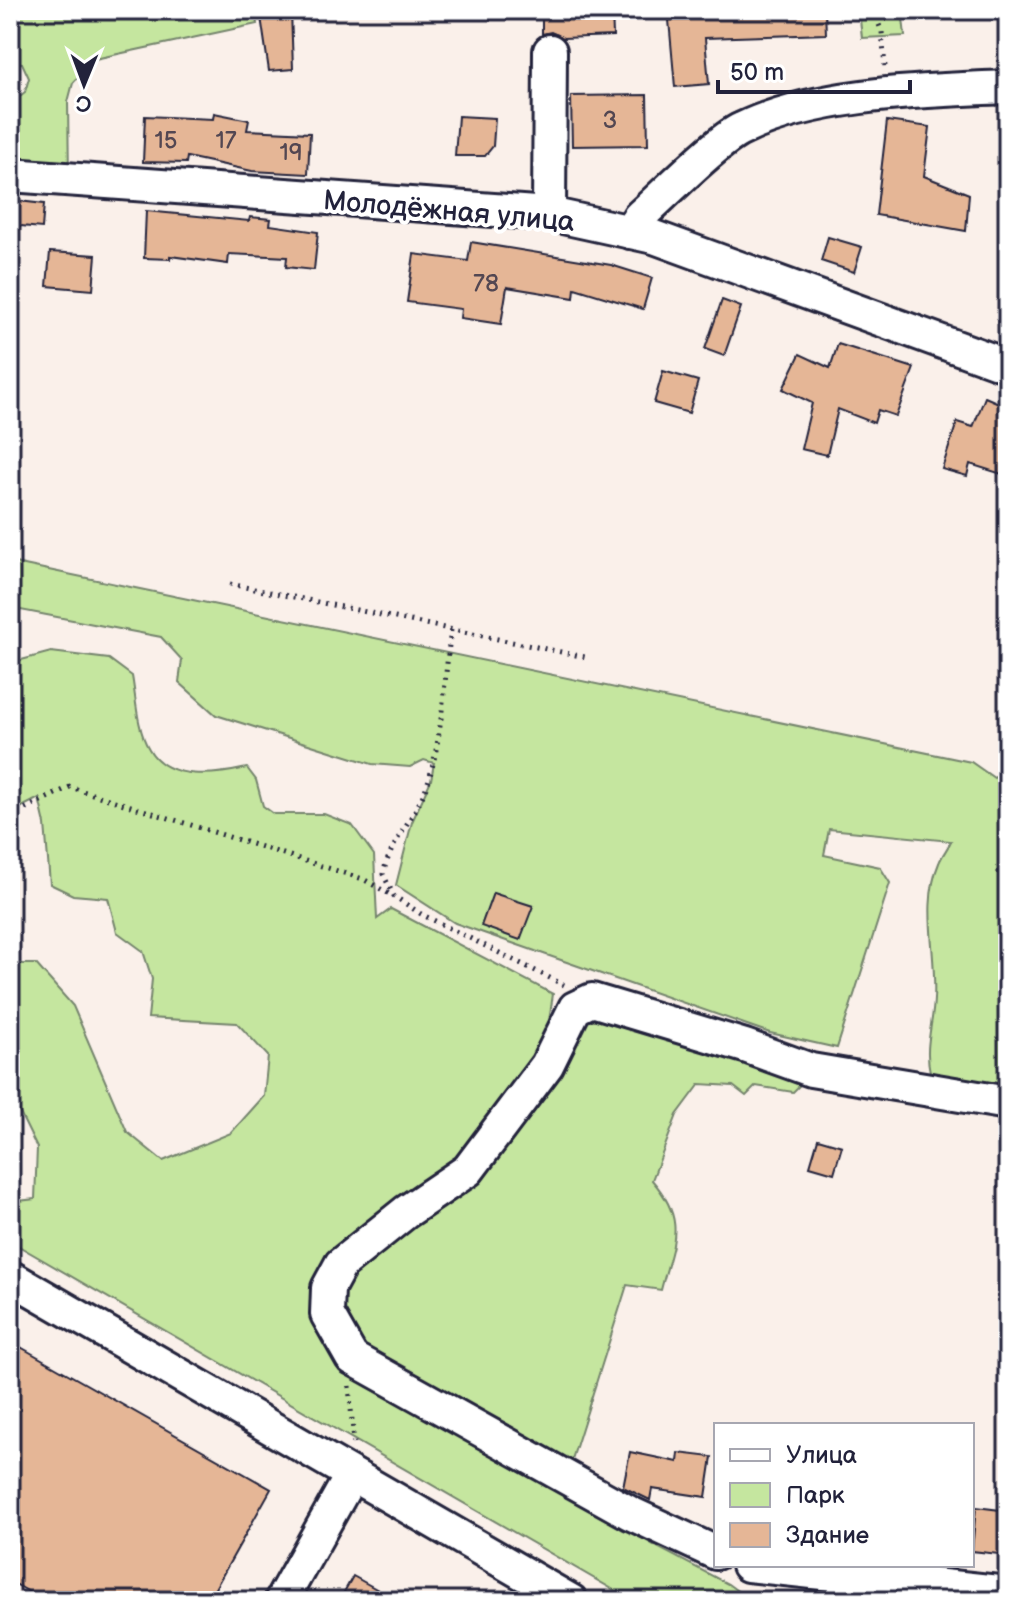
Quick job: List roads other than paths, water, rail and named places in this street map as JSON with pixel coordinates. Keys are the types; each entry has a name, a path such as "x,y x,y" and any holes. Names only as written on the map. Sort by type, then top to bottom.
{"street":[{"path":"549,214 550,51"},
{"path":"630,232 639,217 739,130 809,106 887,96 1008,87"},
{"name":"Молодёжная улица","path":"10,175 549,214 654,237 1008,366"},
{"path":"714,1552 630,1513 352,1358 327,1314 328,1288 341,1264 406,1212 468,1170 547,1065 575,1008 592,1000 745,1046 811,1070 1008,1103"},
{"path":"10,1277 571,1601"},
{"path":"281,1601 351,1476"},
{"path":"763,1567 959,1594 1008,1593"}]}
